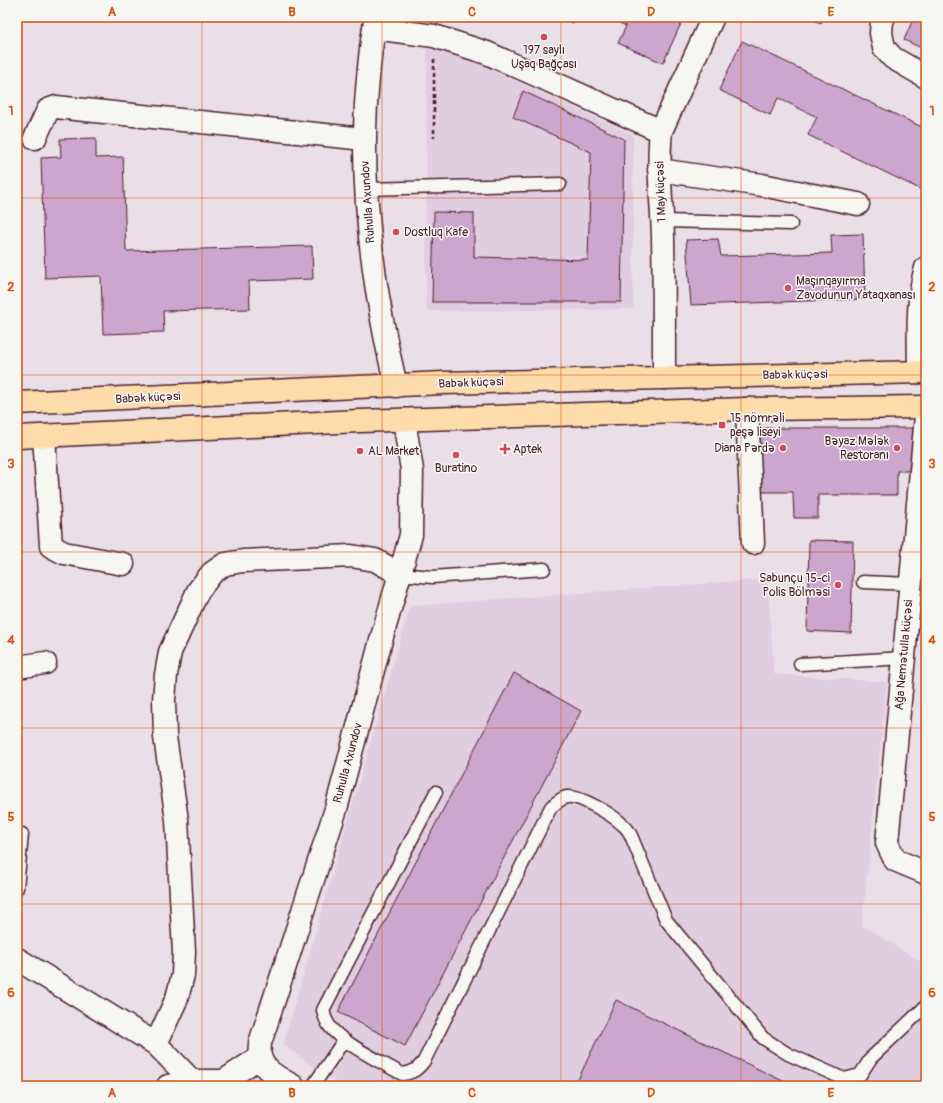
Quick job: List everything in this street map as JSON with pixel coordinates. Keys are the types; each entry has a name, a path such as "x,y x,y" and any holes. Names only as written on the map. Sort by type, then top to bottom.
{"main road":[{"name":"Babək küçəsi","path":"17,403 443,383 923,372"},
{"path":"396,386 404,420"},
{"path":"17,436 359,421 747,409 926,407"}],"street":[{"name":"1 May küçəsi","path":"664,378 662,221 659,170 661,131 713,17"},
{"path":"884,17 880,33 884,48 893,58 926,77"},
{"path":"375,22 434,36 487,53 661,131"},
{"name":"Ruhulla Axundov","path":"375,22 368,63 364,139 365,189 374,270 384,338 396,386"},
{"path":"35,138 48,110 56,107 364,139"},
{"path":"659,170 762,185 858,204"},
{"path":"923,372 920,297 922,280 926,268"},
{"path":"747,409 753,543"},
{"name":"Ağa Nemətulla küçəsi","path":"926,416 887,843 895,860 926,873"},
{"name":"Ruhulla Axundov","path":"260,1057 260,1043 336,809 411,535 412,470 404,420"},
{"path":"44,436 51,546 64,553 123,564"},
{"path":"156,1044 177,998 183,975 184,952 178,820 165,737 164,700 166,675 170,652 198,591 212,573 225,564 243,561 351,556 375,560 400,574"},
{"path":"17,667 45,663"},
{"path":"17,959 156,1044 190,1084"},
{"path":"168,1086 224,1081 260,1057 265,1067 293,1086"}],"lane":[{"path":"365,189 560,184"},
{"path":"662,221 791,224"},
{"path":"400,574 432,576 544,569"},
{"path":"863,582 911,584"},
{"path":"800,664 904,658"},
{"path":"436,792 323,1010 325,1019 331,1028 344,1040 402,1074 410,1073 418,1069 424,1061 551,807 559,800 568,797 580,800 616,819 625,827 632,838 666,920 763,1038 788,1054 844,1079 860,1075 871,1058 926,1006"},
{"path":"17,888 22,834"},
{"path":"313,1086 344,1040"}],"path":[{"path":"434,36 434,138"}],"shaded area":[{"path":"427,49 448,49 633,135 633,309 426,311"},
{"path":"767,579 774,674 887,682 862,925 926,965 926,1086 342,1086 283,1045 410,606"}],"building":[{"path":"559,17 576,17 573,23"},
{"path":"607,17 678,17 683,19 663,63 618,43 626,26"},
{"path":"807,17 824,17 821,23"},
{"path":"914,17 926,17 926,50 904,40"},
{"path":"742,41 926,129 926,192 808,135 817,117 778,98 770,115 719,90"},
{"path":"523,91 624,139 621,302 432,302 434,212 474,213 474,257 588,260 591,152 513,117"},
{"path":"96,138 96,158 123,157 126,251 312,246 313,279 249,281 250,309 163,311 164,332 103,334 101,276 45,278 41,158 61,157 60,139"},
{"path":"863,234 865,299 691,305 686,240 718,239 721,256 832,253 831,235"},
{"path":"760,428 913,428 913,471 897,471 897,495 818,495 818,518 794,518 793,492 761,492"},
{"path":"809,540 853,541 851,633 807,631"},
{"path":"514,673 581,711 405,1046 338,1012"},
{"path":"616,1000 793,1086 575,1086"}],"place":[{"name":"197 saylı Uşaq Bağçası","path":"544,37"},
{"name":"Dostluq Kafe","path":"396,232"},
{"name":"Maşınqayırma Zavodunun Yataqxanası","path":"788,288"},
{"name":"15 nömrәli peşә liseyi","path":"722,425"},
{"name":"Diana Pərdə","path":"783,448"},
{"name":"Bəyaz Mələk Restoranı","path":"897,448"},
{"name":"Aptek","path":"505,449"},
{"name":"AL Market","path":"360,451"},
{"name":"Buratino","path":"456,455"},
{"name":"Sabunçu 15-ci Polis Bölməsi","path":"838,585"}]}
